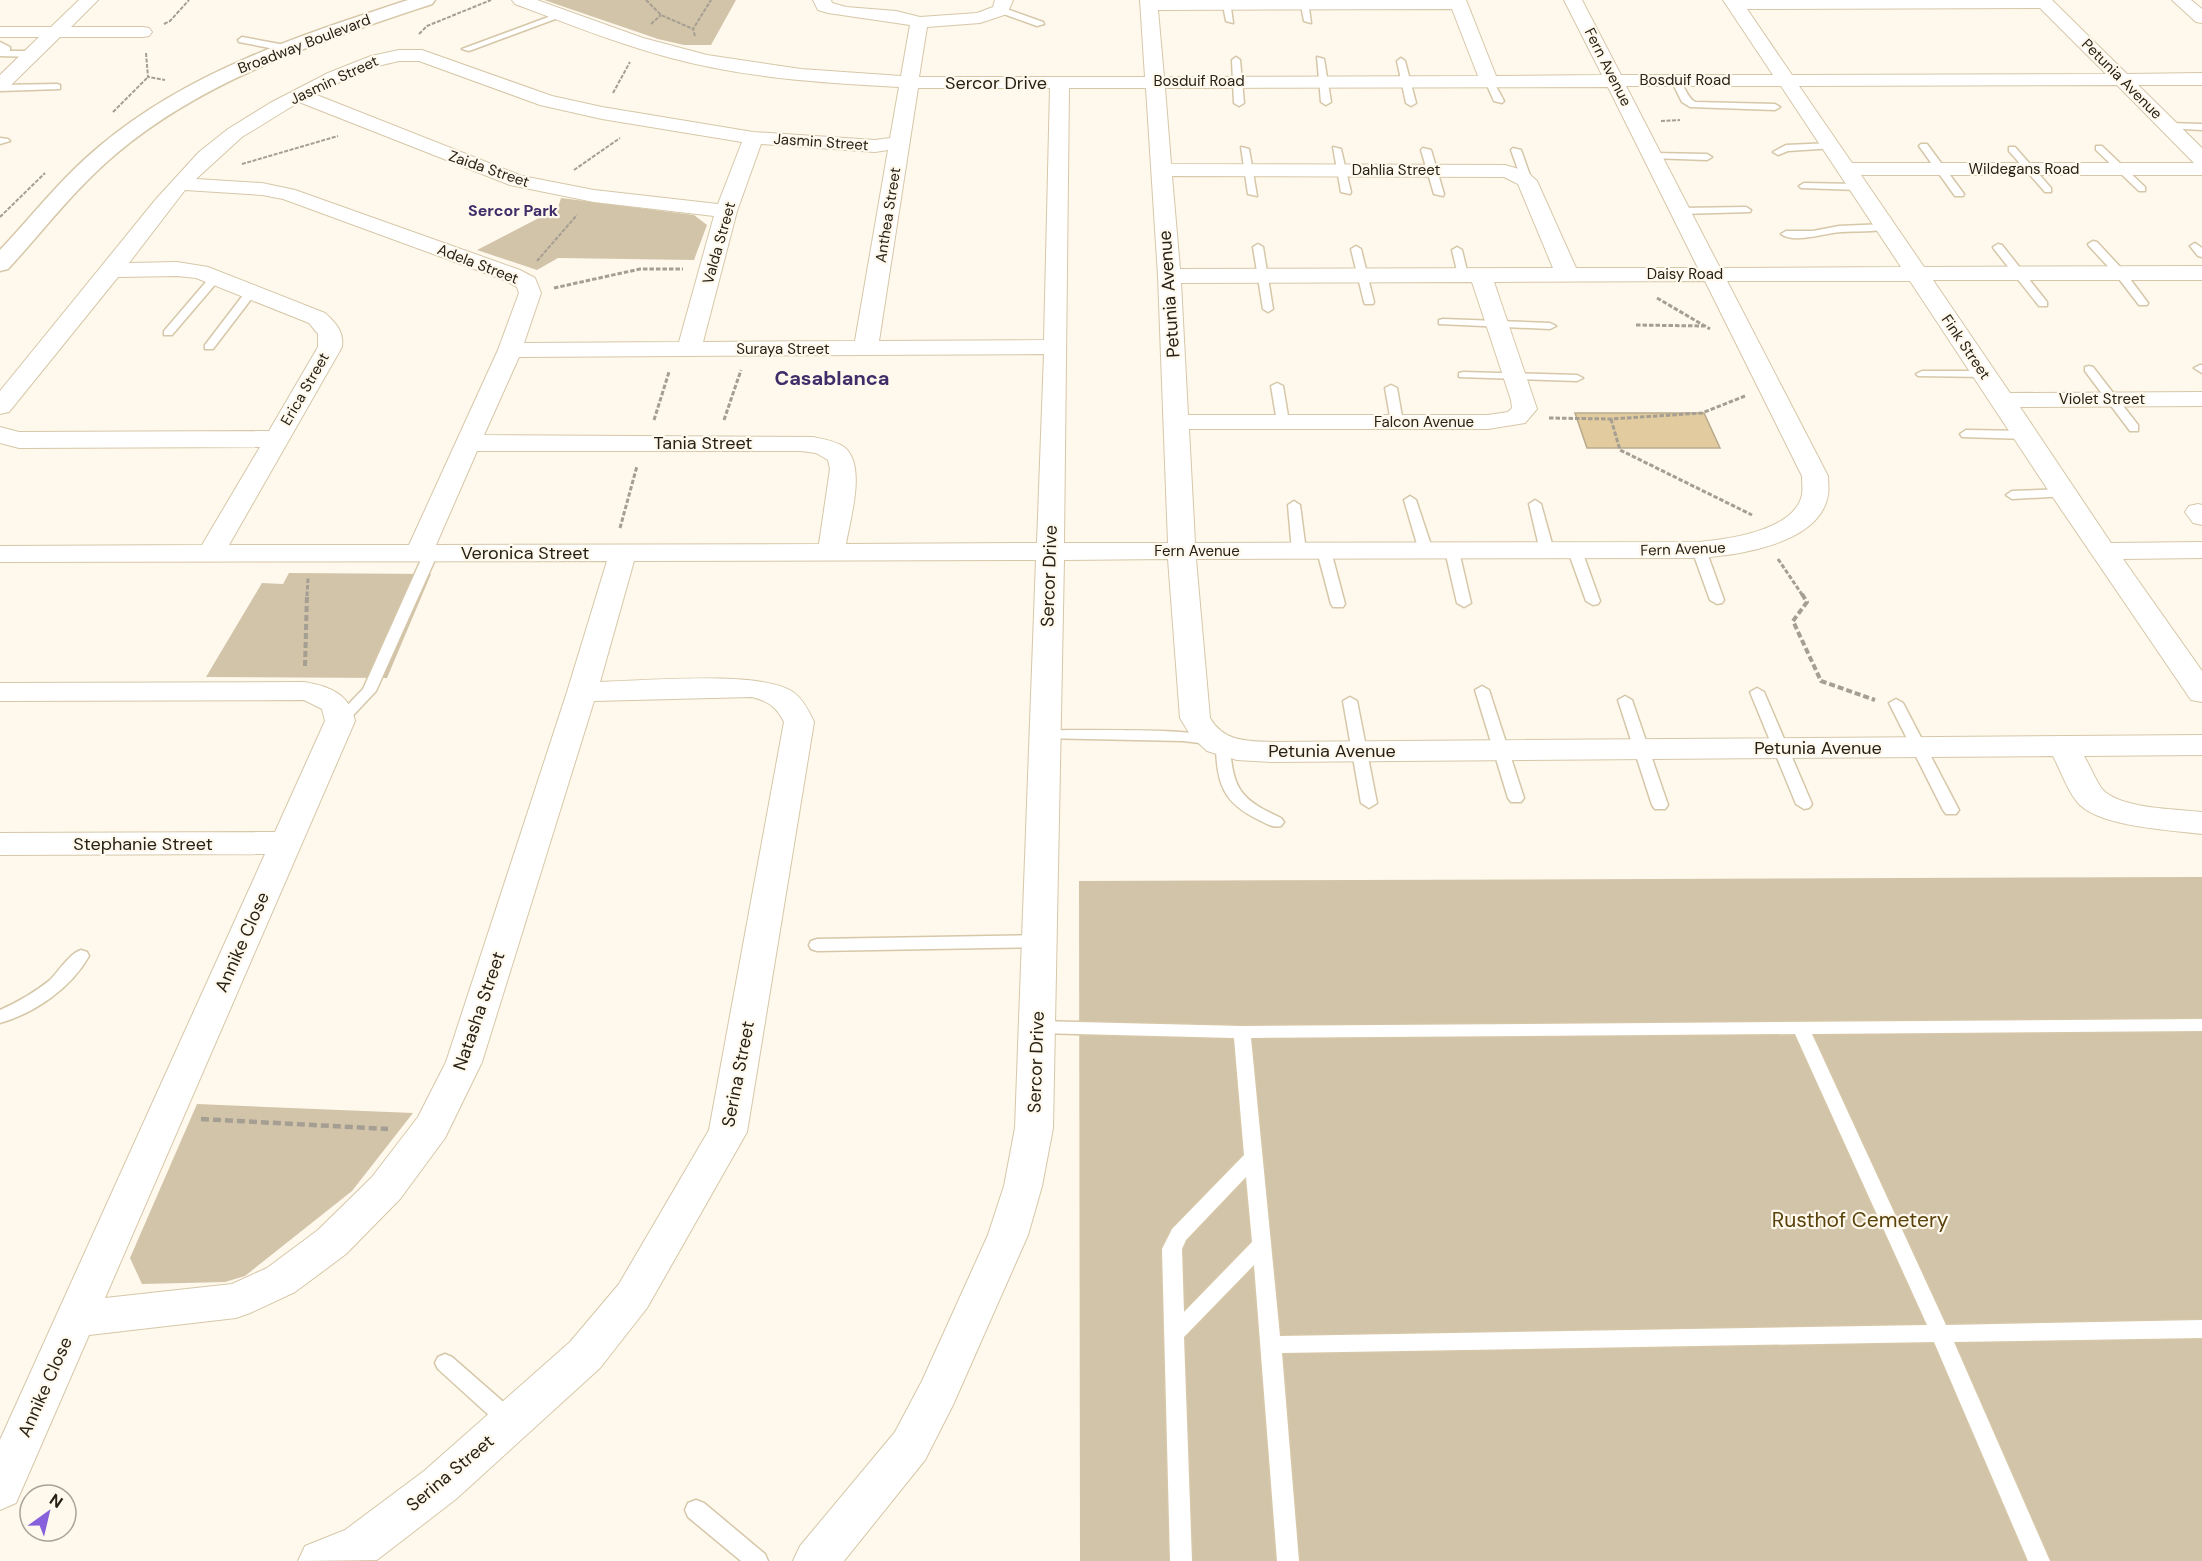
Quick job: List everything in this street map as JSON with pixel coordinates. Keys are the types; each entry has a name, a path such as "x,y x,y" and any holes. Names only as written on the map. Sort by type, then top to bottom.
{"street":[{"path":"0,87 89,0"},
{"name":"Broadway Boulevard","path":"0,264 97,159 152,117 203,86 285,48 426,0"},
{"name":"Sercor Drive","path":"521,0 653,48 702,60 767,70 910,82 1060,83 1056,347 1034,1128 1023,1186 1008,1235 938,1392 910,1446 816,1561"},
{"path":"822,0 824,6 836,9 899,16 919,22 980,18 1002,5"},
{"name":"Fern Avenue","path":"1049,551 1699,550 1742,546 1774,535 1804,515 1810,507 1817,486 1809,462 1573,0"},
{"path":"2181,0 2202,18"},
{"path":"1733,2 2044,1"},
{"name":"Petunia Avenue","path":"2044,1 2202,159"},
{"path":"1149,2 1228,9 1457,2 1489,81"},
{"name":"Petunia Avenue","path":"1149,2 1177,422 1182,551 1195,718 1215,743 1254,752 2202,745"},
{"name":"Fink Street","path":"1733,2 2063,493 2202,693"},
{"name":"Anthea Street","path":"866,348 919,22"},
{"path":"0,32 143,32"},
{"name":"Jasmin Street","path":"0,407 181,184 207,157 238,131 298,95 374,60 408,54 427,57 561,105 682,128 753,138 875,146 900,143"},
{"name":"Bosduif Road","path":"1060,83 2202,79"},
{"name":"Zaida Street","path":"298,95 503,177 594,196 726,211"},
{"name":"Valda Street","path":"689,349 726,211 753,138"},
{"name":"Wildegans Road","path":"1852,178 1939,169 2202,169"},
{"name":"Dahlia Street","path":"1161,170 1505,171 1519,175 1527,181"},
{"path":"1527,181 1567,274"},
{"name":"Adela Street","path":"181,184 262,189 282,193 526,286 510,350 467,443 425,553"},
{"name":"Erica Street","path":"112,270 185,269 215,278 317,318 329,330 332,338 330,347 211,553"},
{"name":"Daisy Road","path":"1168,276 2202,273"},
{"path":"1472,275 1498,324 1516,378 1525,409 1516,418"},
{"name":"Suraya Street","path":"510,350 1056,347"},
{"name":"Violet Street","path":"2002,400 2202,399"},
{"name":"Falcon Avenue","path":"1177,422 1488,422 1516,418"},
{"path":"0,435 19,440 277,439"},
{"name":"Tania Street","path":"467,443 812,444 831,450 838,455 843,468 831,551"},
{"path":"2105,551 2202,550"},
{"name":"Veronica Street","path":"0,554 1049,551"},
{"name":"Natasha Street","path":"75,1319 236,1301 281,1280 332,1242 386,1188 427,1133 464,1062 582,692 623,552"},
{"name":"Serina Street","path":"321,1561 361,1545 440,1485 585,1355 633,1296 728,1132 799,722 792,704 777,694 752,688 582,692"},
{"path":"0,692 304,691 325,696 332,701 337,707 340,721"},
{"name":"Annike Close","path":"0,1489 340,721"},
{"path":"2063,746 2091,797 2097,803 2123,812 2202,823"},
{"name":"Stephanie Street","path":"0,844 285,843"}],"lane":[{"path":"1002,5 1040,24"},
{"path":"466,49 562,15"},
{"path":"242,39 285,48"},
{"path":"1,52 33,54"},
{"path":"1320,59 1326,102"},
{"path":"1236,60 1239,103"},
{"path":"1401,61 1412,103"},
{"path":"1675,80 1689,104 1775,107"},
{"path":"1489,81 1499,101"},
{"path":"0,87 57,87"},
{"path":"2169,126 2202,127"},
{"path":"1778,152 1786,148 1831,146"},
{"path":"1924,146 1959,194"},
{"path":"2099,148 2142,189"},
{"path":"1244,149 1253,194"},
{"path":"1336,149 1346,192"},
{"path":"2012,149 2048,190"},
{"path":"1425,150 1438,194"},
{"path":"1516,150 1527,181"},
{"path":"1653,156 1707,156"},
{"path":"1804,186 1852,178"},
{"path":"1681,211 1746,210"},
{"path":"1786,234 1813,234 1839,229 1885,227"},
{"path":"2093,244 2120,273 2143,303"},
{"path":"1258,247 1268,309"},
{"path":"1998,247 2043,304"},
{"path":"1356,249 1369,302"},
{"path":"1457,250 1472,275"},
{"path":"168,333 215,278"},
{"path":"209,347 251,292"},
{"path":"1443,322 1550,326"},
{"path":"2090,369 2134,428"},
{"path":"1922,375 1985,374"},
{"path":"1463,375 1577,378"},
{"path":"1277,386 1283,422"},
{"path":"1391,388 1397,422"},
{"path":"1966,434 2026,435"},
{"path":"2012,495 2063,493"},
{"path":"1410,500 1426,551"},
{"path":"1534,504 1547,551"},
{"path":"1294,505 1299,551"},
{"path":"1699,550 1717,600"},
{"path":"1324,551 1338,604"},
{"path":"1452,551 1464,603"},
{"path":"1575,551 1593,601"},
{"path":"340,721 369,691 425,553"},
{"path":"1482,690 1516,798"},
{"path":"1757,692 1804,804"},
{"path":"1625,700 1660,805"},
{"path":"1350,701 1369,803"},
{"path":"1896,703 1952,810"},
{"path":"1045,735 1183,736 1215,743 1229,789 1239,801 1276,822"},
{"path":"817,945 1040,941"},
{"path":"0,1017 30,1003 52,989 69,973 81,956"},
{"path":"1037,1027 1242,1032 2202,1025"},
{"path":"1800,1027 1940,1333 2039,1561"},
{"path":"1242,1032 1288,1561"},
{"path":"1181,1561 1172,1249 1174,1241 1254,1158"},
{"path":"1175,1334 1261,1245"},
{"path":"1271,1345 2202,1329"},
{"path":"445,1363 511,1421"},
{"path":"696,1510 757,1561"}],"path":[{"path":"189,0 170,21 143,32 148,76 203,86"},
{"path":"408,54 404,49 428,26 491,0"},
{"path":"646,0 661,15 693,29"},
{"path":"702,60 693,29 711,0"},
{"path":"1635,121 1678,121 1689,104"},
{"path":"236,166 338,136 368,123"},
{"path":"526,286 594,196"},
{"path":"526,286 640,269 711,269"},
{"path":"1615,274 1715,333"},
{"path":"1636,325 1740,327"},
{"path":"727,443 722,429 747,349"},
{"path":"1516,418 1611,419 1702,413 1752,393 1773,393"},
{"path":"1611,419 1620,450 1774,535 1807,602 1793,621 1821,681 1866,699 1896,703"},
{"path":"304,691 309,553"},
{"path":"164,1118 427,1133"}],"green space":[{"path":"544,0 736,0 711,45 684,45 658,39"},
{"path":"561,198 694,215 707,225 694,260 558,258 537,270 477,250 558,208"},
{"path":"289,573 431,574 387,678 206,677 262,583 283,584"},
{"name":"Rusthof Cemetery","path":"2202,877 2202,1561 1080,1561 1079,881"},
{"path":"197,1104 413,1113 352,1191 245,1276 225,1282 142,1284 130,1258"}],"building":[{"path":"1575,413 1704,413 1720,448 1587,448"}],"district":[{"name":"Sercor Park","path":"513,210"},
{"name":"Casablanca","path":"832,378"}]}
